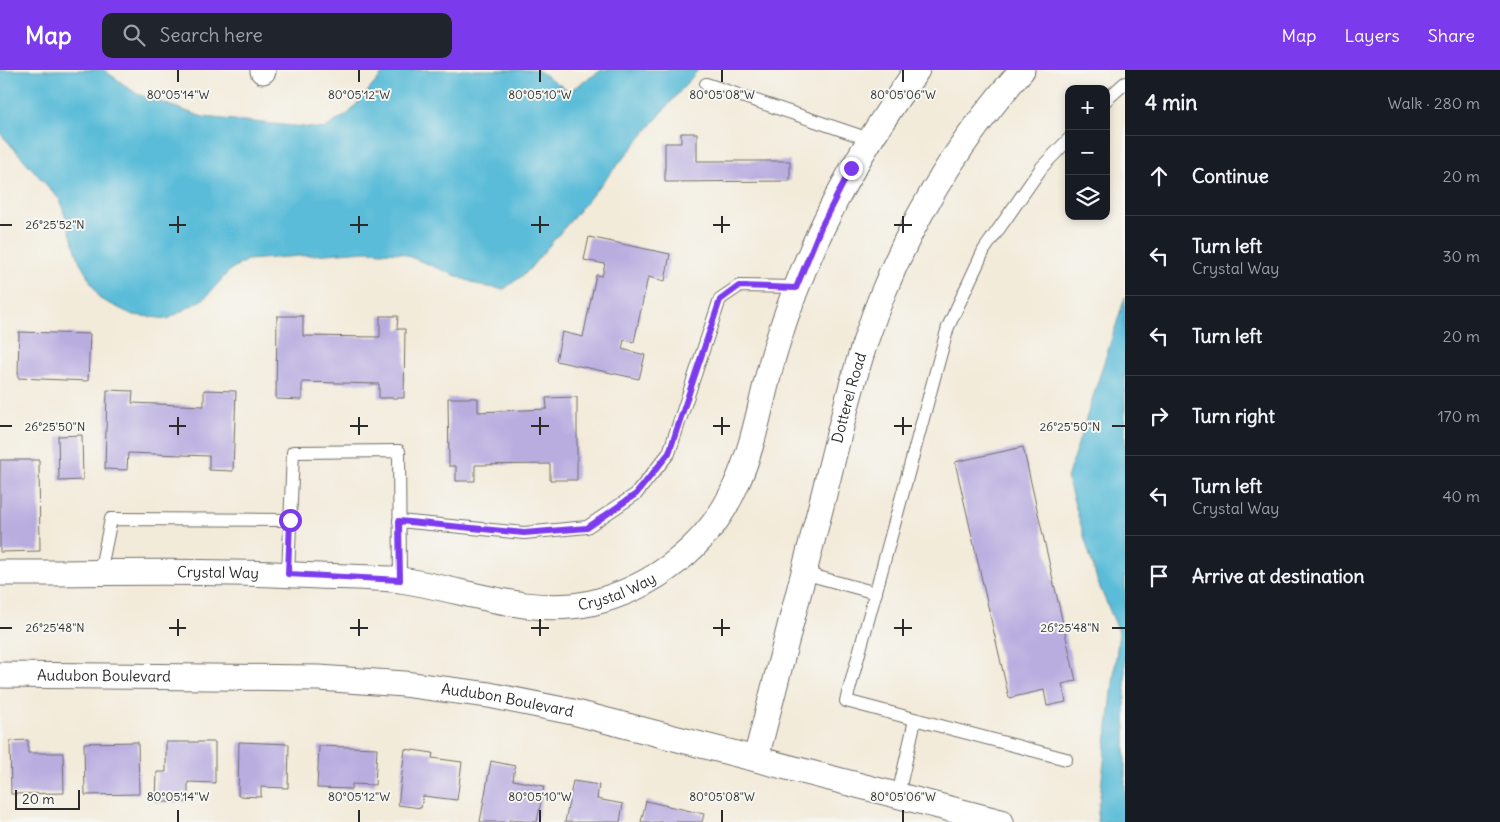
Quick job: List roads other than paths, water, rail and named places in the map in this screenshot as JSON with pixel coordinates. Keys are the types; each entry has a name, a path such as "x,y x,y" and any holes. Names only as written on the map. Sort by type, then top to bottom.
{"street":[{"name":"Crystal Way","path":"0,573 288,574 400,580 529,606 558,607 590,603 621,594 650,580 677,562 701,540 721,514 736,485 748,452 775,350 796,288 821,227 869,139 917,70"},
{"name":"Dotterel Road","path":"756,758 851,388 882,294 901,250 930,195 964,142 1022,70"},
{"name":"Audubon Boulevard","path":"0,676 260,676 404,684 489,695 573,712 756,758 910,806 1001,822"}],"lane":[{"path":"1110,96 1125,82"},
{"path":"706,84 869,139"},
{"path":"1065,143 1042,167 984,250 948,327 846,702 1066,759"},
{"path":"399,521 524,533 587,528 636,494 669,453 720,300 739,286 796,288"},
{"path":"288,574 293,452 399,451 400,580"},
{"path":"100,573 111,519 290,520"},
{"path":"803,573 876,593"},
{"path":"910,806 915,720"}],"water":[{"path":"0,70 104,70 137,94 203,117 324,129 349,113 386,70 537,70 569,91 602,70 698,70 526,273 504,289 481,286 401,253 366,251 247,260 230,270 205,298 168,319 133,315 100,299 79,260 60,200 0,133"},
{"path":"1125,297 1125,822 1097,822 1119,632 1098,583 1067,478"}]}
